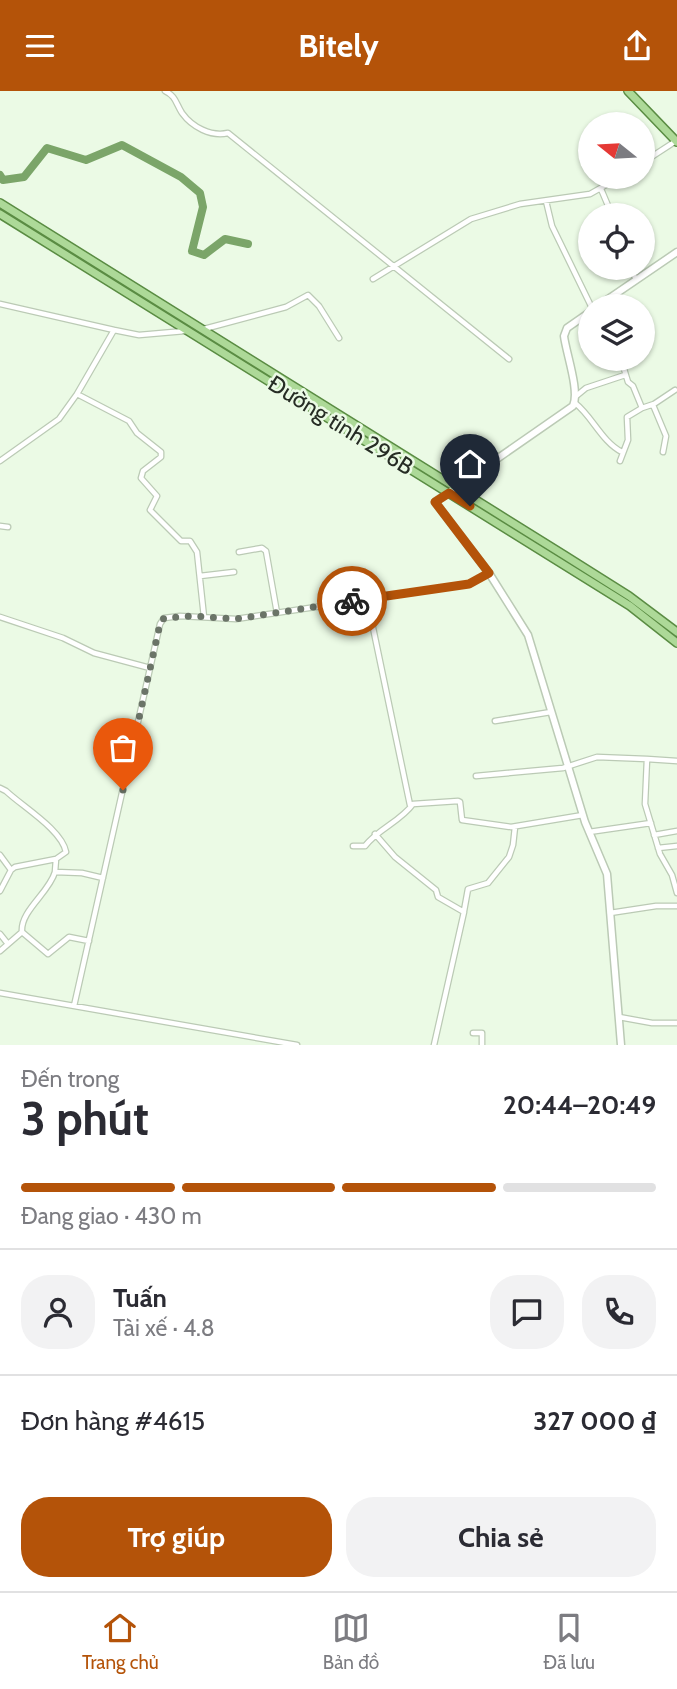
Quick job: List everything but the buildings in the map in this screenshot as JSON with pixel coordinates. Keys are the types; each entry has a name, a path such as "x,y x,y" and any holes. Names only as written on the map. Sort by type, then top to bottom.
{"main road":[{"path":"628,91 677,141"},
{"name":"Đường tỉnh 296B","path":"0,203 203,329 630,606 677,643"},
{"name":"Đường tỉnh 296B","path":"0,214 452,491 629,596 677,632"}],"street":[{"path":"165,91 174,97 184,116 190,121 215,134 228,133 509,359"},
{"path":"655,155 677,141"},
{"path":"373,279 471,219 520,204 590,194 601,189 607,203"},
{"path":"546,201 552,226 585,294"},
{"path":"655,267 677,252"},
{"path":"616,294 636,280"},
{"path":"203,329 286,307 308,295 319,306 338,338"},
{"path":"0,304 139,335 187,330"},
{"path":"578,320 567,328 564,336 575,400 613,445 623,452"},
{"path":"0,461 59,419 77,394 114,330"},
{"path":"624,371 642,408"},
{"path":"621,1045 607,874 583,815 526,629 489,573 435,502 566,412 575,400 593,385 625,375"},
{"path":"620,461 628,440 627,417 653,405 674,390"},
{"path":"77,394 129,421 137,433 161,452 161,457 141,475 157,496 149,509 181,541 190,541 197,552 204,617"},
{"path":"653,405 666,436 663,452"},
{"path":"0,526 8,527"},
{"path":"239,552 262,548 266,551 277,613"},
{"path":"200,576 234,572"},
{"path":"74,1006 160,624 164,618 204,617 227,620 469,584 489,573"},
{"path":"367,599 411,806"},
{"path":"0,617 63,638 94,653 150,668"},
{"path":"495,721 552,712"},
{"path":"476,776 569,767 597,757 677,761"},
{"path":"647,759 645,804 658,848 672,875 677,893"},
{"path":"0,788 51,828 66,850 56,859 15,867 0,891"},
{"path":"353,846 363,847 375,834 405,815 413,804 458,801 462,820 514,827 583,815"},
{"path":"589,832 651,823"},
{"path":"434,1045 468,888 488,883 509,857 514,827"},
{"path":"654,835 677,831"},
{"path":"375,834 395,857 436,890 438,897 464,912"},
{"path":"658,848 677,846"},
{"path":"0,855 11,870"},
{"path":"0,951 22,932 25,917 50,886 56,859"},
{"path":"55,871 103,878"},
{"path":"610,913 656,906 677,906"},
{"path":"22,932 48,954 67,937 89,941"},
{"path":"0,934 8,943"},
{"path":"0,993 297,1045"},
{"path":"618,1017 652,1023 677,1023"},
{"path":"473,1033 482,1033 482,1045"}],"waterway":[{"path":"0,175 3,180 24,177 47,148 86,160 122,145 181,177 200,193 203,207 192,251 204,255 225,239 248,244"}],"way so far":[{"path":"123,790 160,624 164,618 192,616 236,619 352,601"}],"route":[{"path":"352,601 469,584 489,573 435,502 449,493 470,506"}]}
